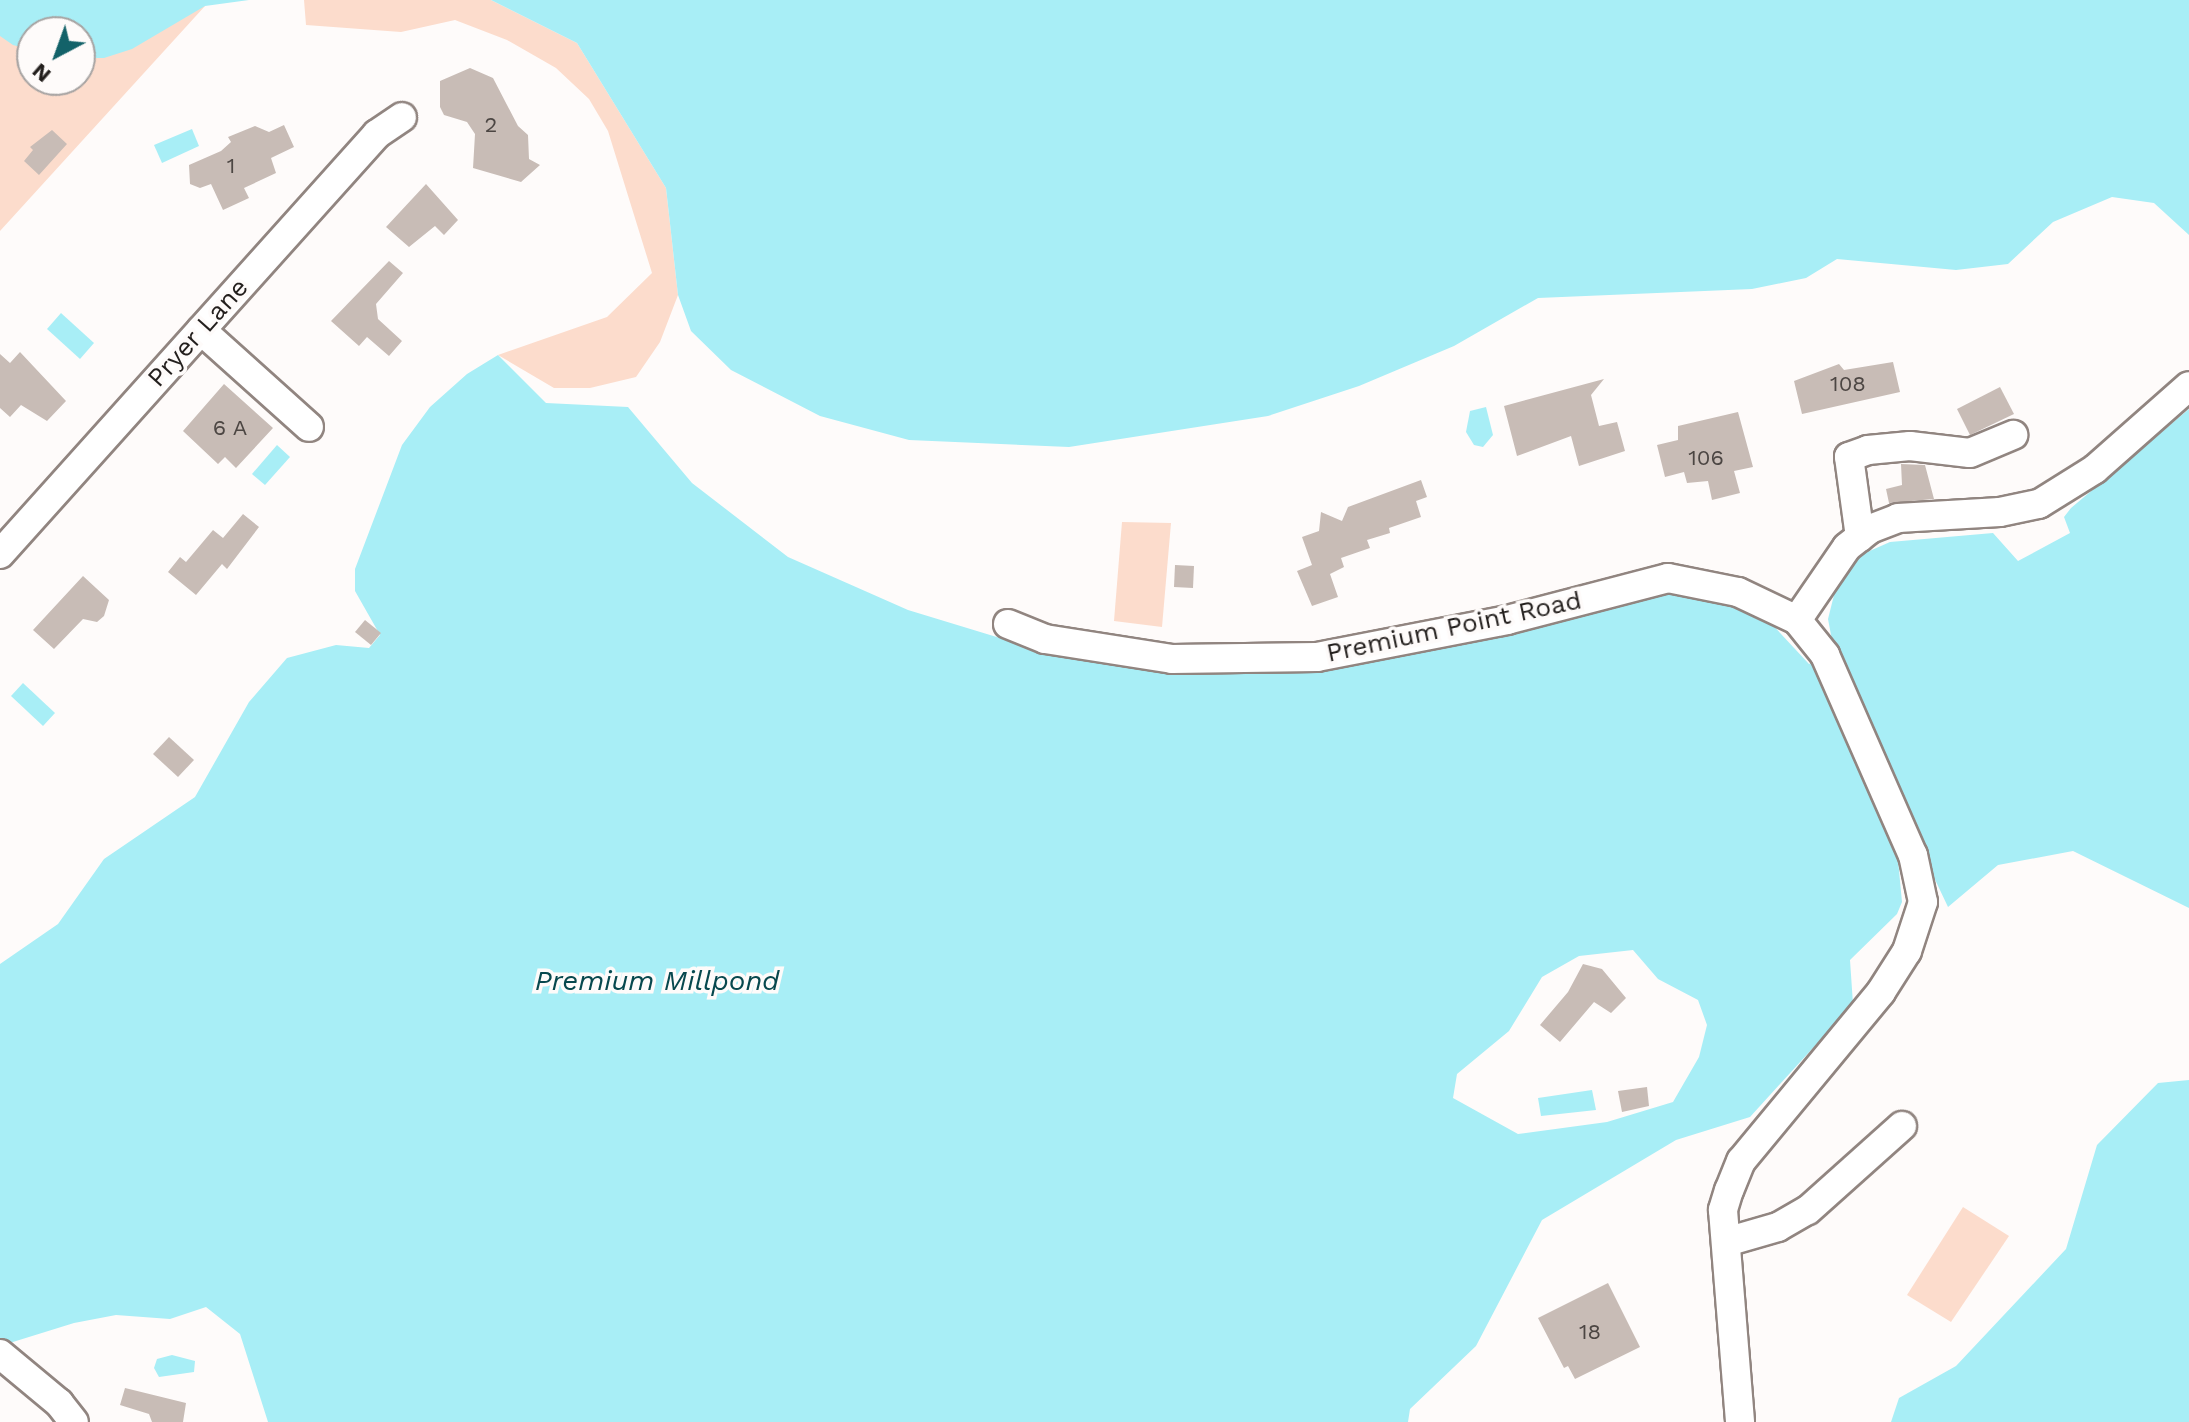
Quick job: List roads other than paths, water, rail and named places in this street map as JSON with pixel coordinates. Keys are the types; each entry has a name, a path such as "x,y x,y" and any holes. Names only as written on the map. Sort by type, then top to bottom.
{"street":[{"name":"Pryer Lane","path":"0,554 377,134 402,117"},
{"path":"201,330 309,427"},
{"path":"1797,620 1847,547 1860,537 1898,518 2000,512 2039,504 2095,469 2189,386"},
{"path":"1860,537 1849,457 1868,450 1910,446 1970,453 2013,435"},
{"name":"Premium Point Road","path":"1008,624 1045,639 1172,659 1317,657 1507,620 1668,578 1738,592 1797,620 1825,655 1913,855 1923,902 1907,951 1881,992 1741,1161 1723,1210 1740,1422"},
{"path":"1726,1242 1778,1227 1808,1210 1902,1126"},
{"path":"0,1354 74,1422"}],"water":[{"path":"0,0 249,0 205,6 132,49 104,58 96,58 96,16 16,16 16,46 0,36"},
{"path":"491,0 2189,0 2189,235 2154,203 2112,197 2053,222 2008,264 1956,270 1837,259 1806,278 1752,289 1538,298 1454,346 1359,386 1268,416 1069,447 909,440 820,416 731,370 691,331 678,295 666,188 577,43"},
{"path":"192,129 199,146 162,163 154,145"},
{"path":"61,313 94,343 80,359 47,329"},
{"name":"Premium Millpond","path":"498,355 546,403 628,407 692,483 788,557 908,610 1026,646 1180,669 1670,588 1716,597 1769,621 1809,664 1834,651 1828,619 1836,587 1856,557 1890,542 1993,533 2018,561 2070,533 2064,517 2071,508 2189,409 2189,908 2073,851 1998,865 1948,907 1921,850 1898,860 1902,902 1897,914 1850,960 1853,1004 1750,1117 1676,1140 1542,1220 1476,1346 1410,1409 1408,1422 268,1422 240,1334 206,1307 170,1319 116,1315 74,1323 0,1346 0,964 58,924 104,859 195,797 249,702 287,658 336,645 369,648 380,635 355,591 355,569 402,445 430,407 467,374","holes":["1633,950 1658,979 1698,1000 1707,1025 1699,1057 1673,1102 1607,1122 1518,1134 1453,1098 1457,1074 1509,1031 1542,977 1579,956"]},
{"path":"1486,407 1493,435 1483,447 1474,445 1466,432 1470,411"},
{"path":"277,445 290,457 265,485 252,474"},
{"path":"23,683 55,713 43,726 11,696"},
{"path":"2189,1080 2189,1422 1891,1422 1899,1398 1956,1366 2066,1249 2097,1145 2158,1083"},
{"path":"1592,1090 1596,1110 1541,1116 1538,1098"},
{"path":"172,1355 195,1361 194,1372 159,1377 154,1368 157,1359"}]}
